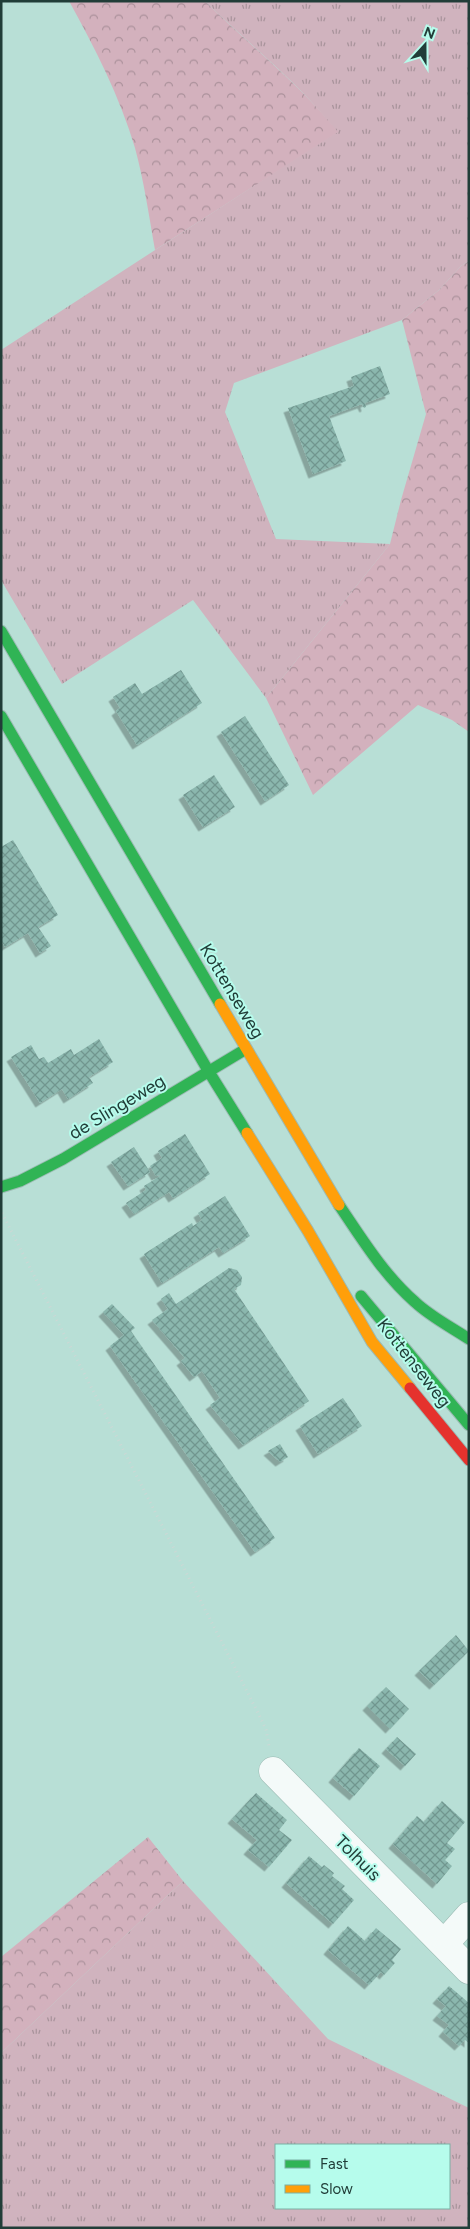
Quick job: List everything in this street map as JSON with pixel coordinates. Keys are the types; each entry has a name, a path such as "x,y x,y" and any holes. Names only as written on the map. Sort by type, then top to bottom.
{"street":[{"name":"Kottenseweg","path":"2,632 329,1190 383,1268 410,1298 437,1319 469,1339"},
{"name":"Kottenseweg","path":"1,716 209,1072 308,1231 372,1342 469,1460"},
{"name":"de Slingeweg","path":"1,1187 20,1181 63,1159 246,1049"},
{"name":"Kottenseweg","path":"308,1231 469,1425"},
{"name":"Tolhuis","path":"273,1771 469,1970"},
{"path":"444,1944 469,1916"}],"path":[{"path":"1,1211 266,1729 273,1771"}],"green space":[{"path":"69,1 205,1 307,97 338,132 155,250 141,173 129,129 106,73"},
{"path":"205,1 469,1 469,261 461,266 439,290 402,320 234,383 225,412 276,539 390,544 266,698 193,600 62,684 1,580 1,350 337,132 290,80"},
{"path":"469,261 469,732 452,720 418,705 313,795 266,698 390,544 426,414 402,320 439,290 461,266"},
{"path":"148,1837 183,1881 1,2053 1,1957"},
{"path":"183,1881 328,2039 469,2108 469,2228 1,2228 1,2053"}],"building":[{"path":"380,366 390,394 365,403 366,407 364,408 362,404 329,416 346,461 313,474 288,408 354,386 351,377"},
{"path":"181,670 202,703 137,745 116,711 120,708 113,697 135,683 142,694"},
{"path":"245,716 289,785 265,801 221,732"},
{"path":"214,775 235,807 203,827 183,795"},
{"path":"13,840 58,915 38,927 51,946 40,953 28,933 5,947 1,940 1,847"},
{"path":"99,1039 113,1062 89,1077 93,1083 68,1099 62,1089 40,1103 11,1057 31,1045 39,1059 44,1057 48,1063 71,1049 74,1055"},
{"path":"185,1134 210,1174 173,1198 169,1192 134,1214 126,1203 146,1190 144,1186 160,1176 156,1176 150,1166 162,1158 158,1151"},
{"path":"134,1147 150,1172 128,1186 111,1162"},
{"path":"225,1196 250,1236 223,1253 219,1247 162,1283 144,1254 192,1223 193,1226 202,1220 198,1213"},
{"path":"229,1268 237,1270 242,1277 241,1285 234,1289 309,1401 243,1445 210,1405 220,1398 202,1371 194,1377 181,1361 185,1358 152,1320 168,1309 161,1299 169,1293 176,1304"},
{"path":"112,1304 135,1328 131,1331 275,1538 255,1552 110,1346 124,1335 103,1312"},
{"path":"343,1398 362,1426 318,1454 300,1426"},
{"path":"280,1444 288,1457 280,1462 268,1451"},
{"path":"456,1635 469,1651 434,1685 419,1671"},
{"path":"386,1687 409,1709 390,1729 367,1706"},
{"path":"397,1737 416,1754 405,1766 386,1749"},
{"path":"359,1748 380,1766 354,1796 333,1778"},
{"path":"256,1793 287,1820 279,1830 292,1840 269,1867 248,1850 257,1840 232,1819"},
{"path":"442,1801 465,1822 447,1843 455,1849 445,1860 452,1866 437,1884 393,1844 417,1816 424,1822"},
{"path":"309,1856 322,1867 324,1865 334,1873 332,1876 345,1886 342,1889 354,1900 333,1924 286,1883"},
{"path":"348,1926 365,1941 376,1928 401,1949 392,1960 395,1963 384,1975 381,1972 369,1985 328,1950"},
{"path":"449,1986 469,2003 469,2043 465,2040 459,2046 443,2032 449,2025 437,2016 446,2006 437,1999"}],"traffic: fast":[{"path":"1,631 220,1004"},
{"path":"1,716 209,1072 247,1133"},
{"path":"1,1187 20,1181 63,1159 246,1049"},
{"path":"339,1205 393,1280 415,1302 441,1322 469,1339"},
{"path":"361,1296 469,1425"}],"traffic: slow":[{"path":"220,1004 339,1205"},
{"path":"247,1133 308,1231 372,1342 410,1388"}],"traffic: jam":[{"path":"410,1388 469,1460"}]}
